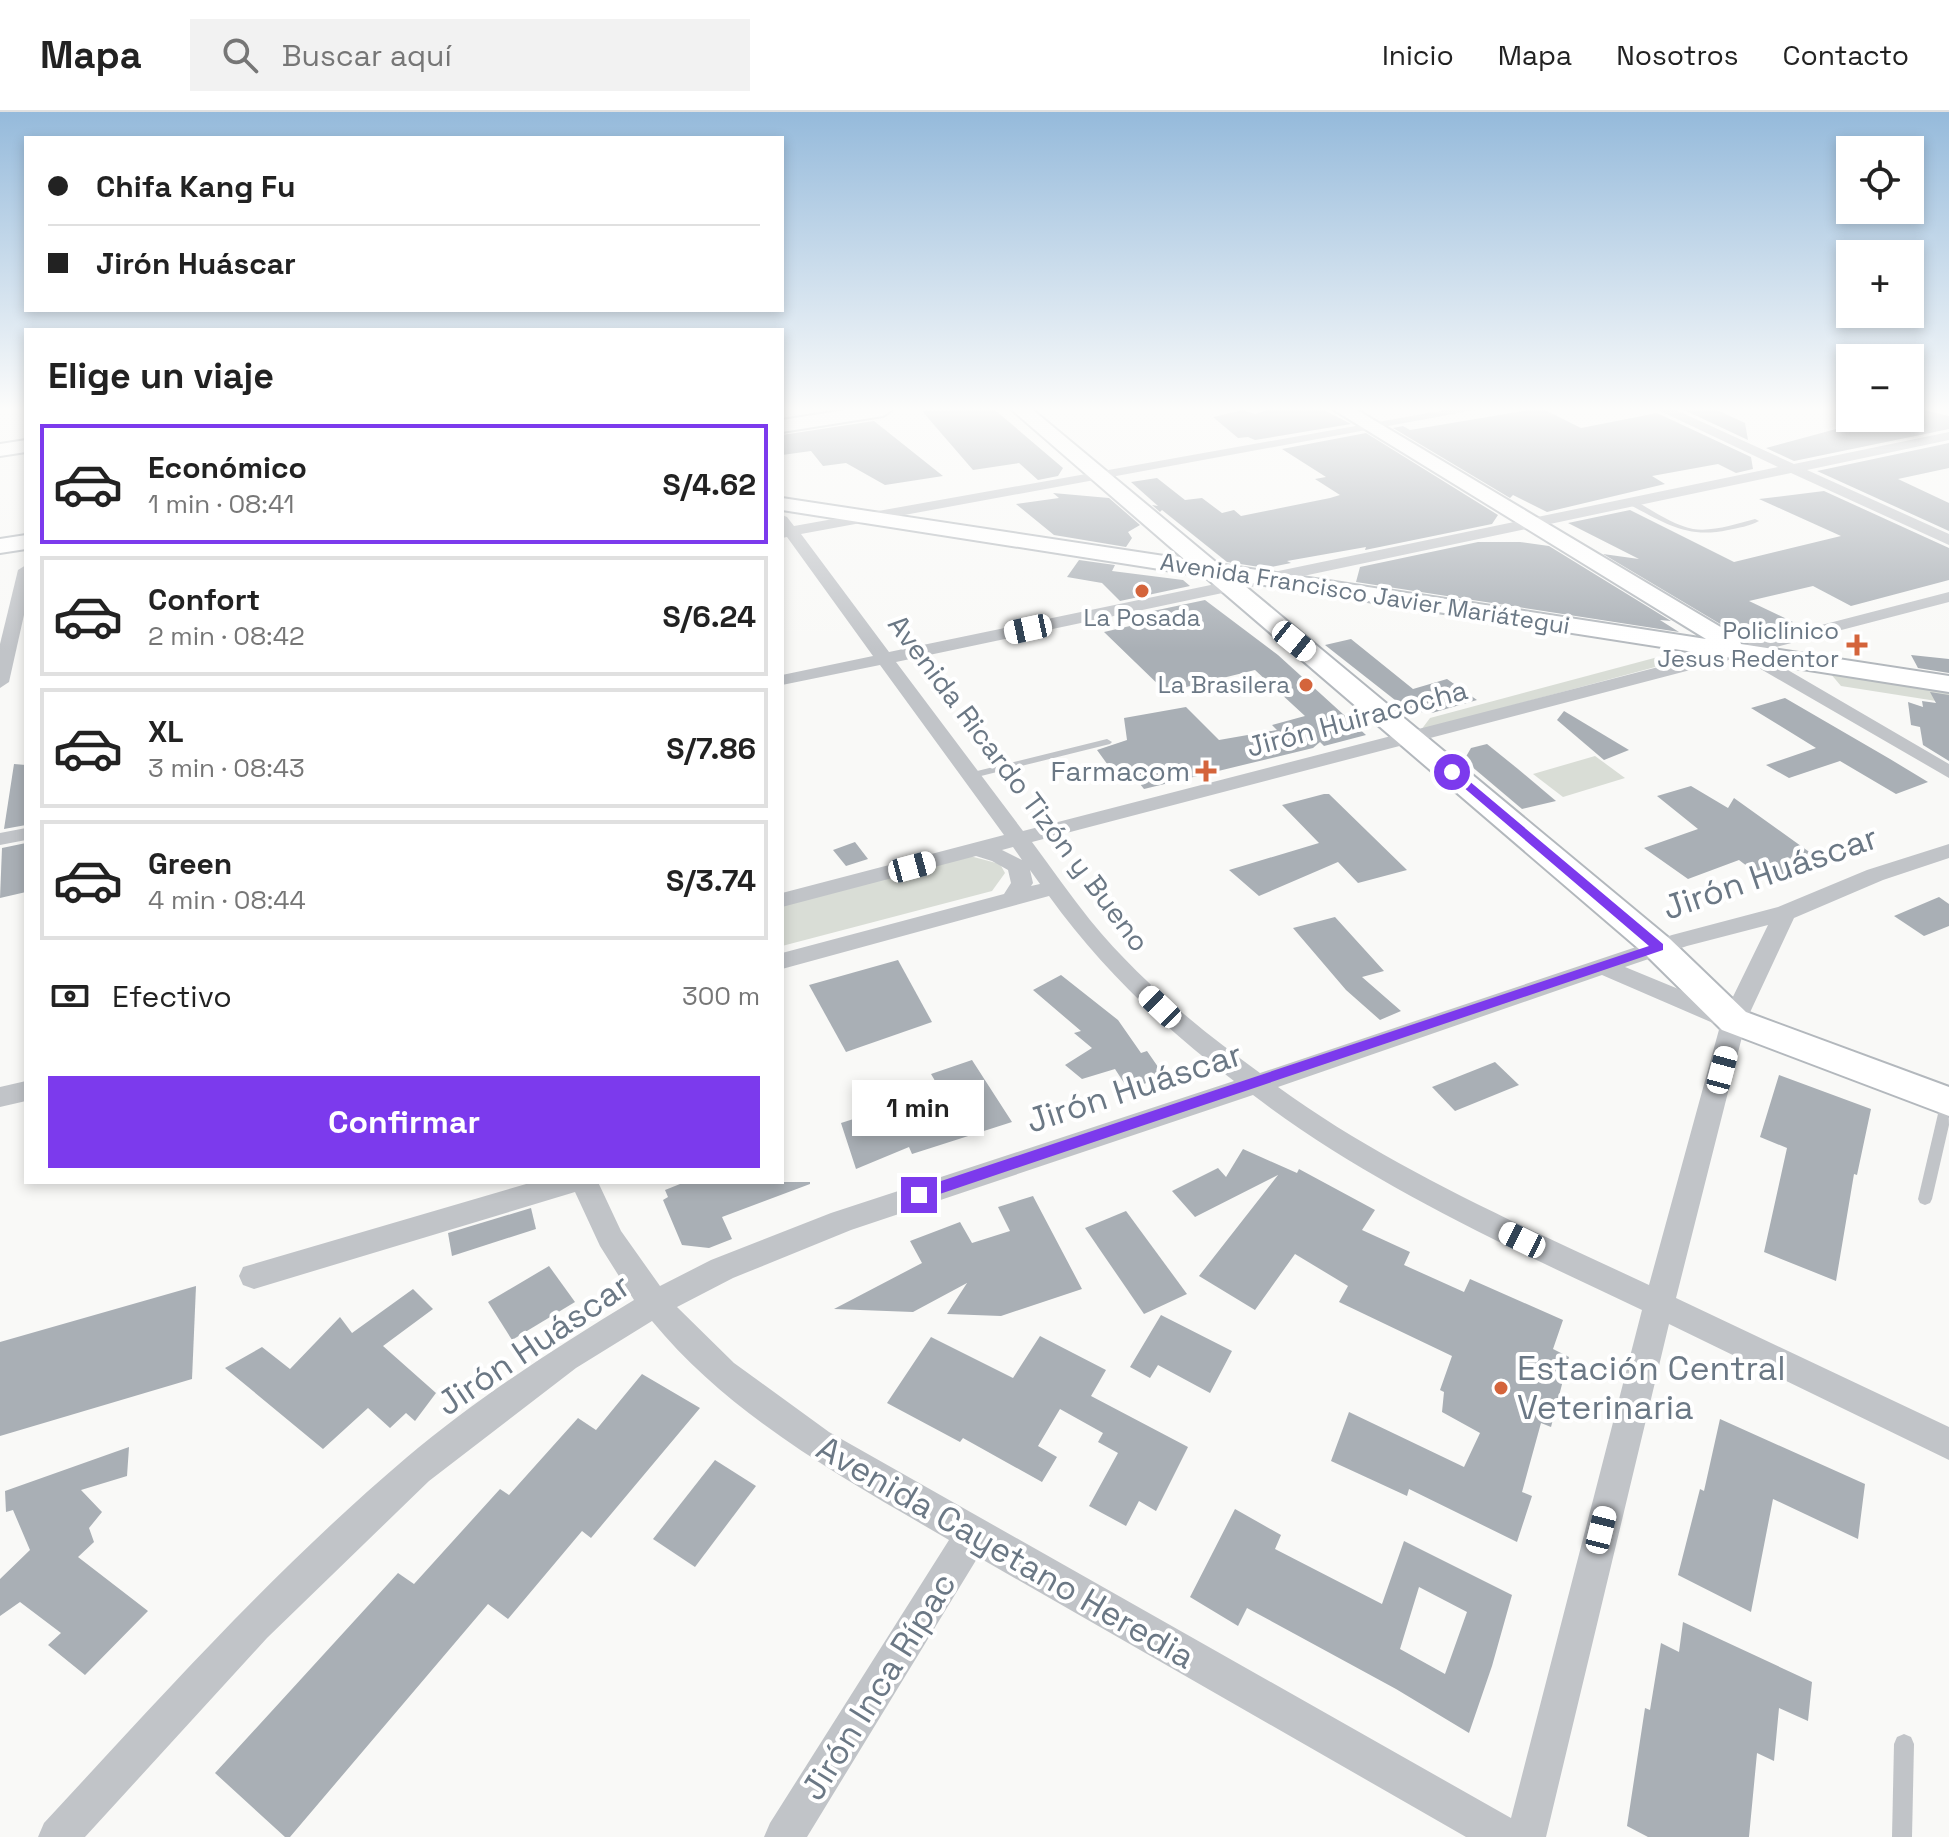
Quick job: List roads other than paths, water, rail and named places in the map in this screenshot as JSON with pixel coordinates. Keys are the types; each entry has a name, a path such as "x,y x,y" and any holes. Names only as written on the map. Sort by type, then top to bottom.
{"street":[{"path":"785,528 1018,490"},
{"path":"1117,490 1658,947 1734,1021"},
{"path":"1477,490 1949,772"},
{"path":"1268,580 1691,490"},
{"path":"1839,490 1949,540"},
{"name":"Avenida Francisco Javier Mariátegui","path":"784,504 1219,579 1268,580 1949,684"},
{"name":"Avenida Ricardo Tizón y Bueno","path":"785,528 1115,963 1160,1007 1254,1085 1327,1135 1476,1218 1949,1444"},
{"path":"0,546 24,542"},
{"path":"1,673 24,578"},
{"path":"784,680 885,659 1219,579"},
{"name":"Jirón Huiracocha","path":"784,899 1949,597"},
{"path":"1,673 24,665"},
{"path":"0,839 24,834"},
{"path":"978,850 1000,856 1018,867 1022,883 1012,898"},
{"name":"Jirón Huáscar","path":"58,1837 254,1625 417,1470 552,1367 654,1304 734,1264 841,1221 1658,947 1785,913 1875,875 1949,851"},
{"path":"784,960 1055,887"},
{"path":"1526,1837 1616,1468 1734,1021 1785,913"},
{"path":"1605,966 1626,978 1734,1021 1948,1102"},
{"path":"0,1097 24,1091"},
{"path":"254,1276 564,1184"},
{"name":"Avenida Cayetano Heredia","path":"585,1184 619,1255 654,1304 688,1343 745,1394 802,1434 972,1535 1505,1837"},
{"name":"Jirón Inca Rípac","path":"784,1837 972,1535"}],"lane":[{"path":"1633,503 1686,531 1701,534 1755,521"},
{"path":"973,775 1107,742"},
{"path":"1925,1199 1948,1102"},
{"path":"1902,1837 1904,1744"}],"place":[{"name":"La Posada","path":"1142,591"},
{"name":"Policlinico Jesus Redentor","path":"1857,645"},
{"name":"La Brasilera","path":"1306,685"},
{"name":"Farmacom","path":"1206,771"},
{"name":"Estación Central Veterinaria","path":"1501,1388"}]}
